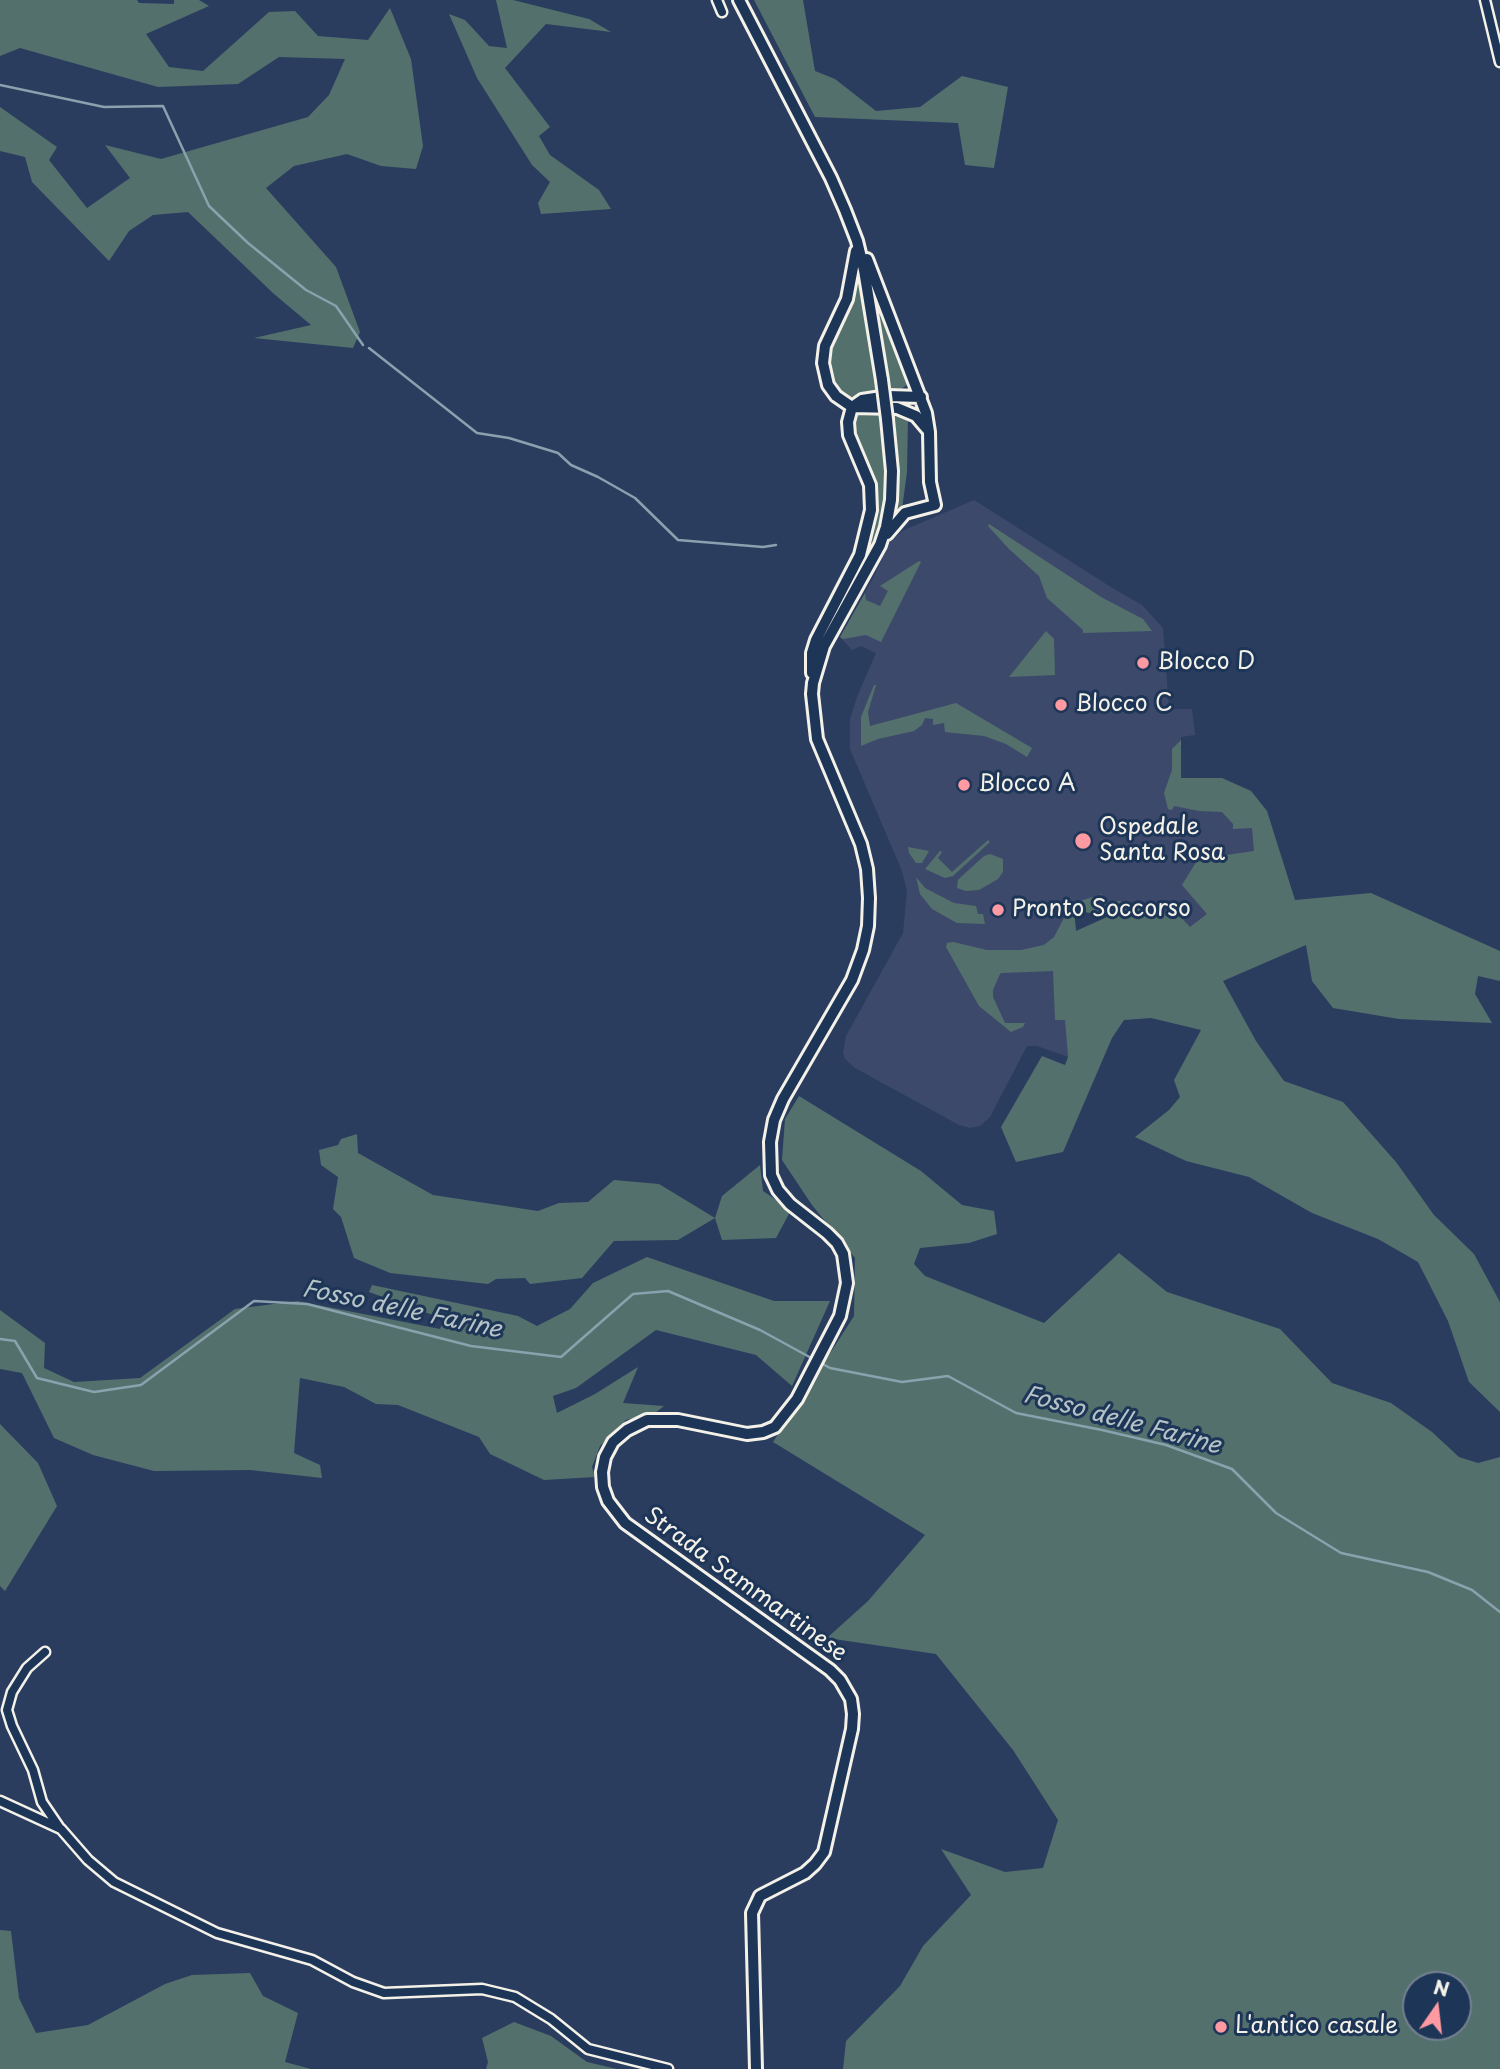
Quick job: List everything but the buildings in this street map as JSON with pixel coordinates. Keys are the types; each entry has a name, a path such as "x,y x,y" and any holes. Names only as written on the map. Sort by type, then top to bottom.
{"main road":[{"name":"Strada Sammartinese","path":"739,0 831,178 857,241 882,380 892,471 886,527 880,545 824,646 813,683 813,716 817,739 861,844 867,869 869,898 863,950 852,980 783,1098 775,1120 769,1160 771,1175 783,1197 827,1233 843,1254 846,1283 840,1316 802,1388 779,1424 755,1434 739,1434 678,1419 641,1422 614,1442 602,1472 608,1502 625,1523 830,1670 840,1680 851,1699 852,1729 824,1852 805,1873 760,1896 752,1913 756,2069"},
{"path":"857,241 869,264 920,397 929,432 929,470 935,505 905,513 890,528 880,545"},
{"path":"857,241 847,299 827,340 823,356 828,385 836,396 852,407 897,408 910,412 929,432"},
{"path":"813,683 813,647 860,555 872,510 870,485 849,435 848,422 852,407 862,400 888,396 920,397"},
{"path":"882,407 920,397"}],"street":[{"path":"1485,0 1500,62"},
{"path":"711,1 722,12"},
{"path":"45,1652 27,1668 12,1692 7,1710 33,1770 42,1802 88,1860 114,1882 217,1933 312,1961 353,1982 384,1993 482,1989 515,1997 551,2019 588,2049 668,2069"},
{"path":"0,1801 61,1829"}],"shaded area":[{"name":"Ospedale Santa Rosa","path":"974,500 1142,605 1163,628 1169,709 1192,709 1195,735 1181,737 1181,778 1222,778 1251,791 1267,811 1226,935 1074,910 1080,966 1066,1028 1068,1057 1037,1046 1027,1046 990,1117 980,1126 970,1128 959,1125 855,1068 845,1059 843,1053 846,1036 903,933 907,891 902,871 850,749 850,719 876,653 861,646 852,650 840,637 889,544 902,531"}],"green space":[{"path":"0,0 137,0 139,3 174,4 174,0 199,0 209,6 146,34 169,67 203,71 269,12 295,11 318,36 368,40 390,8 411,59 423,146 416,169 381,166 347,154 294,166 266,188 336,267 360,332 353,348 254,338 311,325 274,294 188,212 153,215 129,231 109,261 32,182 25,157 0,151 0,107 57,147 49,160 87,208 130,178 105,145 161,159 308,117 329,95 345,59 279,57 238,84 158,87 20,48 0,56"},
{"path":"496,0 513,0 589,19 611,32 546,24 505,68 550,127 539,136 550,155 599,190 611,209 541,214 538,203 550,182 532,165 477,78 449,14 465,20 489,46 507,48"},
{"path":"754,0 803,0 815,71 835,79 876,111 920,107 962,76 1008,87 994,168 965,165 958,123 815,117"},
{"path":"857,275 863,294 877,381 888,379 877,300 908,384 900,390 860,396 851,400 839,394 832,383 827,362 828,351 850,300"},
{"path":"890,410 908,416 907,472 902,509 895,512 899,471 895,419 882,420 887,472 884,513 875,543 851,582 868,544 875,511 871,473 852,428 855,413"},
{"path":"989,524 1101,597 1143,619 1152,631 1083,633 1083,630 1047,598 1039,576 1009,549"},
{"path":"921,562 881,642 866,635 843,639 840,637 865,593 866,600 880,606 888,591 880,586"},
{"path":"1046,631 1054,639 1055,675 1009,677"},
{"path":"874,685 868,712 870,726 956,703 1032,748 1027,757 1006,744 984,736 945,732 944,723 933,725 933,719 925,718 922,725 914,731 878,739 861,746 861,717"},
{"path":"1181,740 1181,778 1222,778 1251,791 1267,811 1295,900 1371,893 1500,951 1500,981 1478,976 1475,994 1492,1023 1399,1019 1333,1008 1312,981 1306,945 1223,981 1256,1041 1284,1081 1343,1102 1396,1162 1434,1215 1474,1254 1500,1302 1500,1412 1469,1382 1448,1321 1418,1262 1378,1239 1312,1213 1249,1177 1186,1161 1135,1137 1169,1110 1180,1097 1174,1080 1201,1030 1151,1018 1124,1020 1112,1038 1063,1152 1016,1162 1001,1127 1042,1056 1065,1065 1068,1057 1065,1020 1055,1020 1053,971 1001,973 993,990 993,997 1005,1023 1025,1023 1023,1027 1011,1032 979,1006 946,947 947,943 987,950 1021,950 1044,945 1054,937 1066,914 1075,905 1102,894 1104,902 1119,901 1144,905 1169,916 1174,910 1190,927 1207,914 1182,885 1198,859 1254,851 1252,828 1233,829 1233,824 1222,812 1174,806 1172,810 1168,809 1164,793 1172,770 1172,749","holes":["1074,910 1107,917 1076,931"]},
{"path":"988,840 990,842 953,876 945,878 925,869 940,851 942,852 938,858 952,872"},
{"path":"908,847 929,851 922,863 916,863"},
{"path":"990,854 1003,859 1003,872 998,879 979,890 966,891 957,888 958,880 984,856"},
{"path":"916,877 925,888 954,903 976,906 978,914 983,914 985,924 957,923 932,909 920,894"},
{"path":"799,1096 921,1171 962,1205 994,1211 997,1234 969,1243 920,1248 914,1264 925,1276 1044,1323 1119,1253 1167,1292 1280,1329 1332,1383 1391,1403 1432,1432 1459,1457 1478,1463 1500,1457 1500,2069 843,2069 846,2041 900,1986 923,1946 971,1895 941,1849 1005,1872 1043,1868 1058,1820 1013,1750 936,1654 827,1638 868,1601 925,1535 773,1442 854,1316 855,1258 812,1205 782,1160 785,1119"},
{"path":"357,1134 358,1153 433,1195 538,1211 559,1203 588,1202 614,1180 659,1184 715,1218 678,1240 614,1241 582,1278 530,1284 525,1278 496,1279 488,1284 390,1273 354,1258 341,1217 333,1209 338,1177 321,1165 319,1150 338,1145 341,1139"},
{"path":"760,1165 763,1191 791,1210 776,1238 722,1240 715,1218 722,1196"},
{"path":"647,1257 774,1301 830,1301 792,1386 756,1355 656,1330 576,1388 553,1396 557,1413 595,1394 638,1367 623,1403 664,1406 655,1413 626,1420 600,1446 592,1467 595,1477 544,1480 490,1454 479,1437 398,1405 376,1404 344,1387 300,1378 294,1453 320,1465 322,1478 250,1470 154,1471 93,1455 54,1438 22,1373 0,1369 0,1310 45,1343 44,1368 74,1382 140,1378 235,1309 297,1301 440,1329 444,1319 369,1292 372,1285 518,1316 537,1326 570,1309 593,1283"},
{"path":"0,1424 38,1463 57,1506 5,1591 0,1586"},
{"path":"0,1930 11,1931 19,1998 36,2033 88,2025 165,1984 192,1975 250,1973 263,1996 298,2013 285,2062 311,2069 0,2069"},
{"path":"514,2022 551,2036 587,2062 617,2069 486,2069 488,2062 482,2038"}],"waterway":[{"path":"0,85 104,107 163,106 209,206 248,243 306,290 336,306 363,345"},
{"path":"369,348 477,433 509,438 558,453 571,465 635,498 678,540 763,547 776,545"},
{"name":"Fosso delle Farine","path":"0,1339 15,1341 37,1378 94,1392 141,1385 254,1301 307,1304 471,1346 561,1357 633,1294 668,1291 760,1330 815,1360"},
{"name":"Fosso delle Farine","path":"821,1363 830,1368 902,1382 948,1376 1016,1413 1166,1445 1232,1469 1276,1513 1341,1553 1428,1572 1472,1590 1500,1612"}],"place":[{"name":"Blocco D","path":"1143,663"},
{"name":"Blocco C","path":"1061,705"},
{"name":"Blocco A","path":"964,785"},
{"name":"Ospedale Santa Rosa","path":"1083,841"},
{"name":"Pronto Soccorso","path":"998,910"},
{"name":"L'antico casale","path":"1221,2027"}]}
